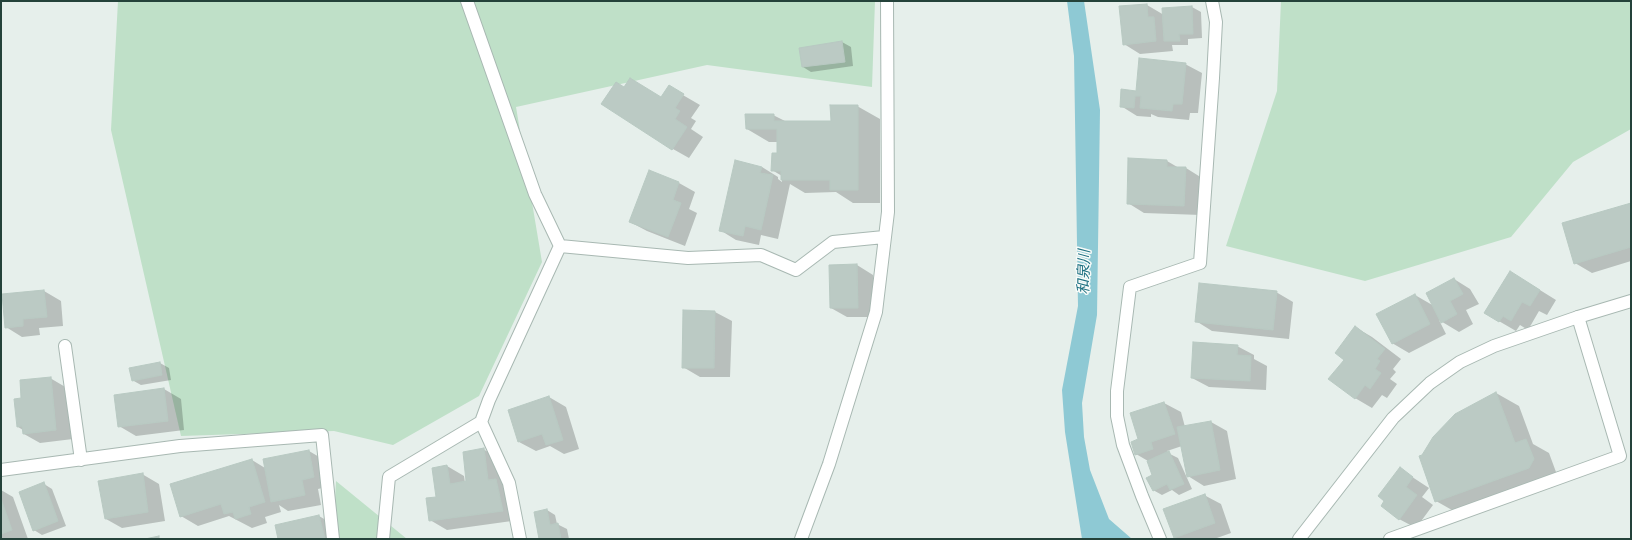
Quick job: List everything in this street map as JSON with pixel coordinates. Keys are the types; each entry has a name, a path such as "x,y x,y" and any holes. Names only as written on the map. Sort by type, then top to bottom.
{"street":[{"path":"467,1 535,194 560,246"},
{"path":"801,539 829,464 876,312 888,212 887,1"},
{"path":"1160,539 1123,445 1117,416 1117,391 1130,287 1200,263 1216,22 1212,1"},
{"path":"560,246 688,258 761,255 796,270 833,242 884,237"},
{"path":"383,539 389,477 481,422 489,400 560,246"},
{"path":"1299,539 1393,418 1430,383 1460,362 1494,346 1578,317 1631,301"},
{"path":"1390,539 1620,456 1578,317"},
{"path":"65,346 81,460"},
{"path":"481,422 509,483 520,539"},
{"path":"1,470 180,446 322,435 333,539"}],"green space":[{"path":"118,1 875,1 872,87 707,65 516,107 542,262 479,396 393,445 334,431 181,436 111,130"},
{"path":"1281,1 1631,1 1631,129 1573,162 1511,237 1365,281 1226,246 1277,91"},
{"path":"336,481 407,539 333,539"}],"water":[{"name":"和泉川","path":"1067,1 1084,1 1100,110 1097,315 1082,403 1084,437 1090,470 1109,519 1132,539 1082,539 1065,432 1062,390 1078,306 1074,56"}],"building":[{"path":"1147,4 1148,17 1154,17 1156,41 1123,45 1119,6"},
{"path":"1192,6 1193,34 1179,34 1180,41 1164,41 1162,8"},
{"path":"842,41 845,62 802,67 799,48"},
{"path":"1139,58 1186,63 1182,104 1173,104 1172,111 1140,108 1141,96 1135,96 1134,108 1120,107 1121,89 1136,91"},
{"path":"630,78 661,97 669,85 684,94 675,108 680,111 675,119 687,127 672,150 601,104 616,82 624,87"},
{"path":"830,105 858,105 858,190 830,190 830,180 781,180 781,171 771,171 772,153 777,153 777,129 746,129 745,114 774,114 774,121 831,121"},
{"path":"1128,158 1167,160 1167,167 1186,167 1184,206 1127,204"},
{"path":"735,160 762,167 760,173 773,175 761,230 745,226 743,236 719,231"},
{"path":"649,170 679,182 673,200 681,203 668,237 629,222"},
{"path":"1631,203 1631,247 1574,264 1562,223"},
{"path":"857,264 858,308 830,308 829,265"},
{"path":"1510,271 1540,290 1530,306 1522,302 1511,321 1503,316 1499,322 1484,313"},
{"path":"1454,278 1463,294 1450,301 1457,314 1441,323 1426,293"},
{"path":"1199,283 1277,291 1273,330 1195,322"},
{"path":"44,290 47,317 23,319 23,326 5,328 2,294"},
{"path":"1415,294 1430,324 1392,344 1376,314"},
{"path":"683,310 715,311 714,368 682,368"},
{"path":"1355,326 1385,349 1377,359 1380,361 1375,369 1381,373 1370,389 1365,385 1355,399 1328,379 1344,360 1335,353"},
{"path":"1193,342 1238,345 1237,355 1251,356 1250,381 1191,378"},
{"path":"160,362 162,375 132,381 129,368"},
{"path":"51,377 56,430 23,434 22,426 17,427 14,399 21,398 20,380"},
{"path":"164,388 168,421 118,427 114,395"},
{"path":"1496,392 1515,443 1526,439 1534,459 1529,468 1435,502 1419,456 1422,455 1433,437 1455,414"},
{"path":"549,396 563,440 546,445 542,434 518,442 508,410"},
{"path":"1164,402 1175,434 1151,442 1153,449 1135,455 1131,442 1138,439 1130,413"},
{"path":"1211,421 1220,470 1187,477 1177,427"},
{"path":"484,448 488,480 496,479 503,511 429,521 426,498 436,497 432,468 447,465 450,484 466,481 463,452"},
{"path":"309,450 314,477 302,480 305,495 271,502 263,459"},
{"path":"1169,451 1184,484 1170,490 1167,484 1153,491 1146,478 1152,475 1147,461"},
{"path":"252,459 265,502 249,507 251,514 235,519 233,512 224,514 221,504 180,517 170,484"},
{"path":"1400,467 1413,477 1406,487 1417,495 1399,520 1381,506 1384,501 1378,496"},
{"path":"143,473 148,512 105,519 98,481"},
{"path":"44,482 58,521 33,531 19,492"},
{"path":"1205,494 1215,523 1174,538 1163,509"},
{"path":"1,499 12,530 1,534"},
{"path":"547,509 550,525 558,523 561,539 539,539 534,512"},
{"path":"319,515 325,539 278,539 275,525"},
{"path":"159,536 159,539 145,539"}]}
